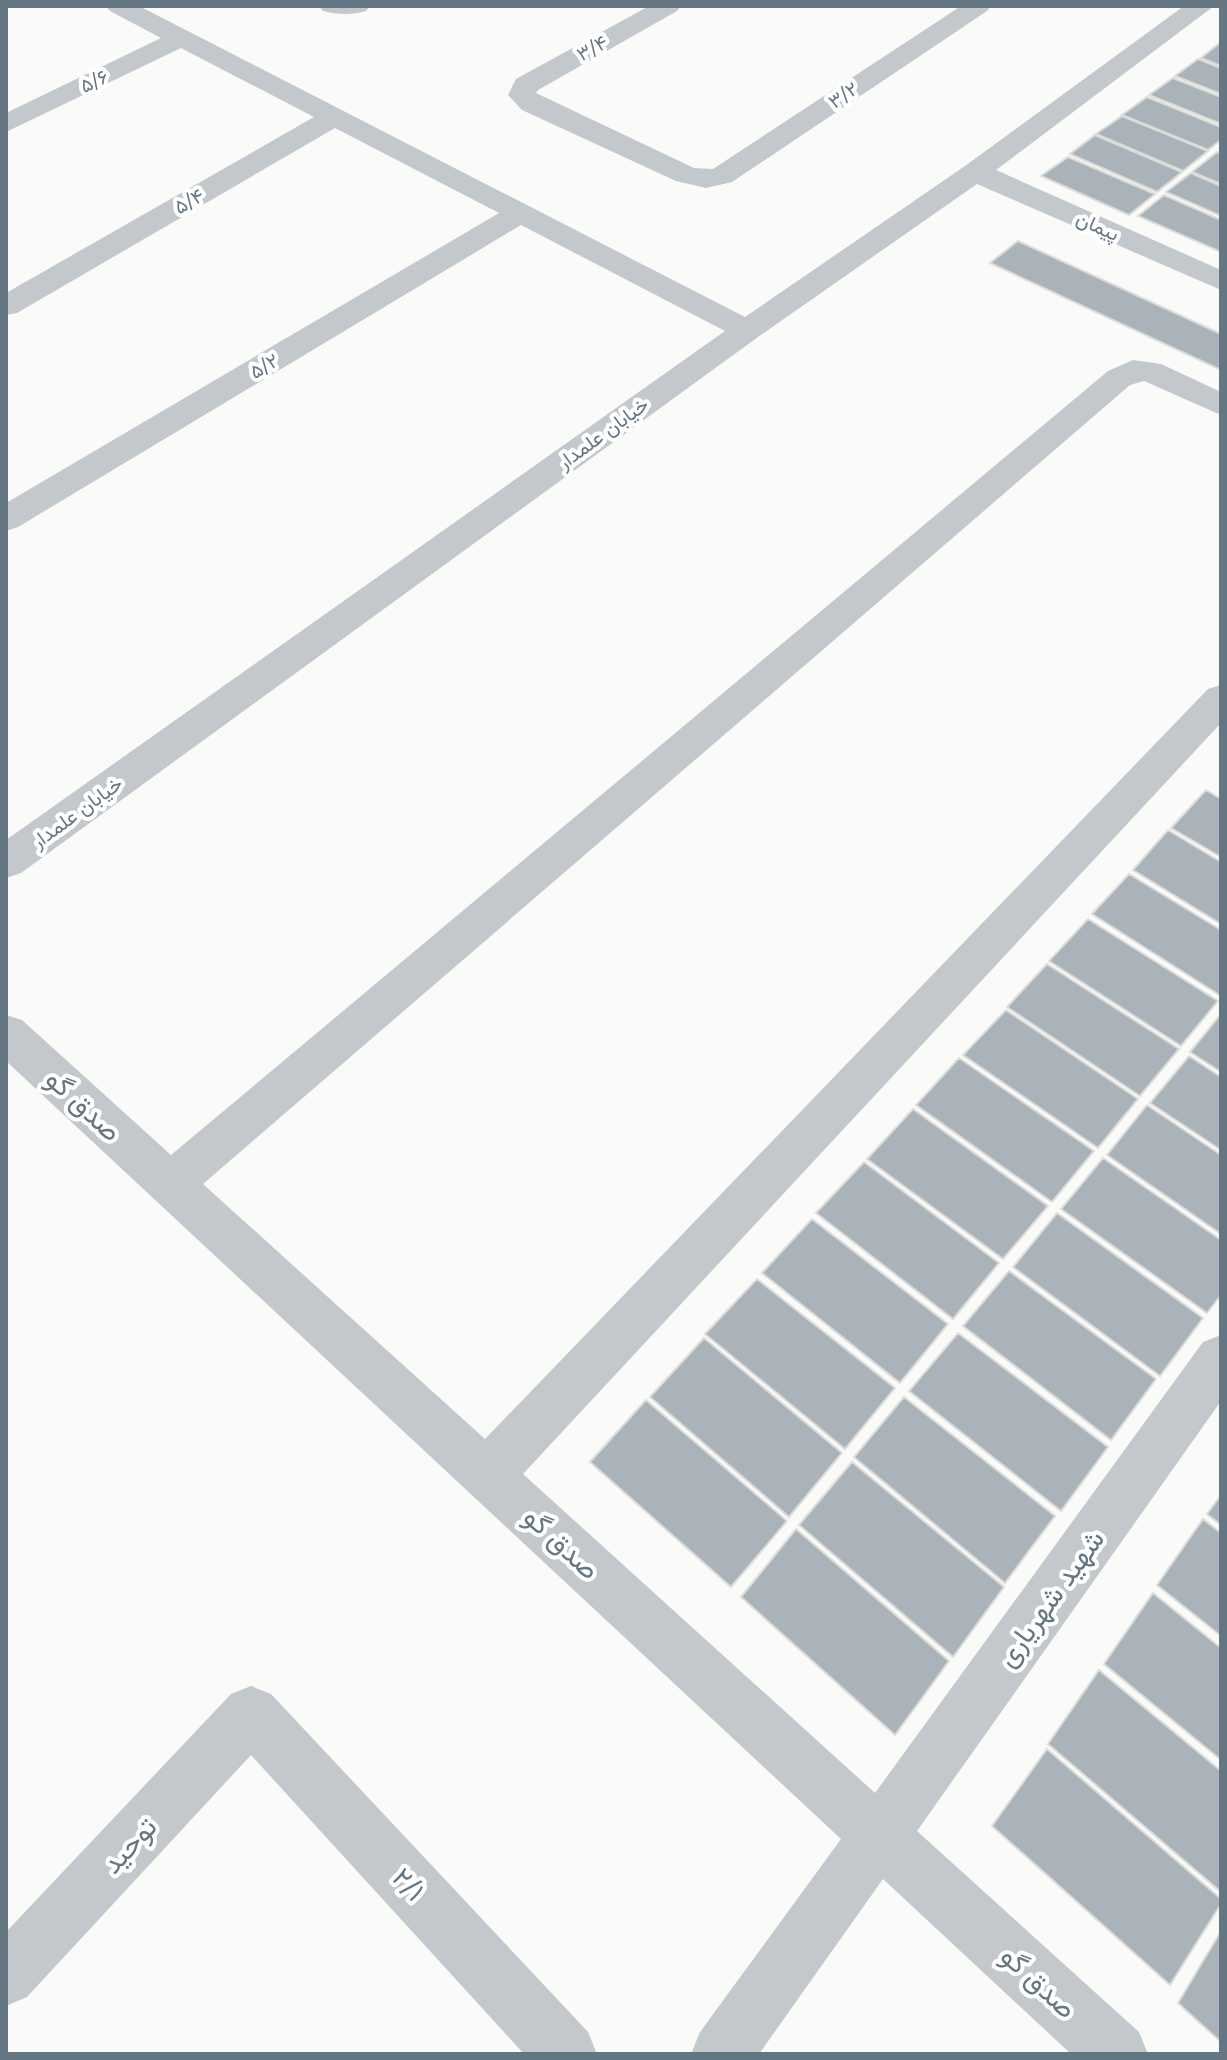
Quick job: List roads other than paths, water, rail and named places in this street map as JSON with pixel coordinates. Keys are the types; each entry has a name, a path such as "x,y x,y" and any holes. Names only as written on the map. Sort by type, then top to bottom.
{"street":[{"path":"119,6 747,330"},
{"name":"۳/۴","path":"668,6 526,85 522,95 532,104 686,175 706,179"},
{"name":"۳/۲","path":"706,179 722,176 978,6"},
{"name":"خیابان علمدار","path":"6,862 747,330 975,172 1201,6"},
{"name":"۵/۶","path":"6,124 181,38"},
{"name":"۵/۴","path":"6,306 333,118"},
{"name":"پیمان","path":"975,172 1221,281"},
{"name":"۵/۲","path":"6,519 522,212"},
{"path":"170,1184 1119,378 1133,370 1150,371 1221,405"},
{"path":"487,1474 1221,699"},
{"name":"صدق گو","path":"6,1033 1117,2054"},
{"name":"شهید شهریاری","path":"722,2054 1221,1359"},
{"name":"توحید","path":"6,1976 251,1714"},
{"name":"۲/۱","path":"251,1714 566,2054"}]}
